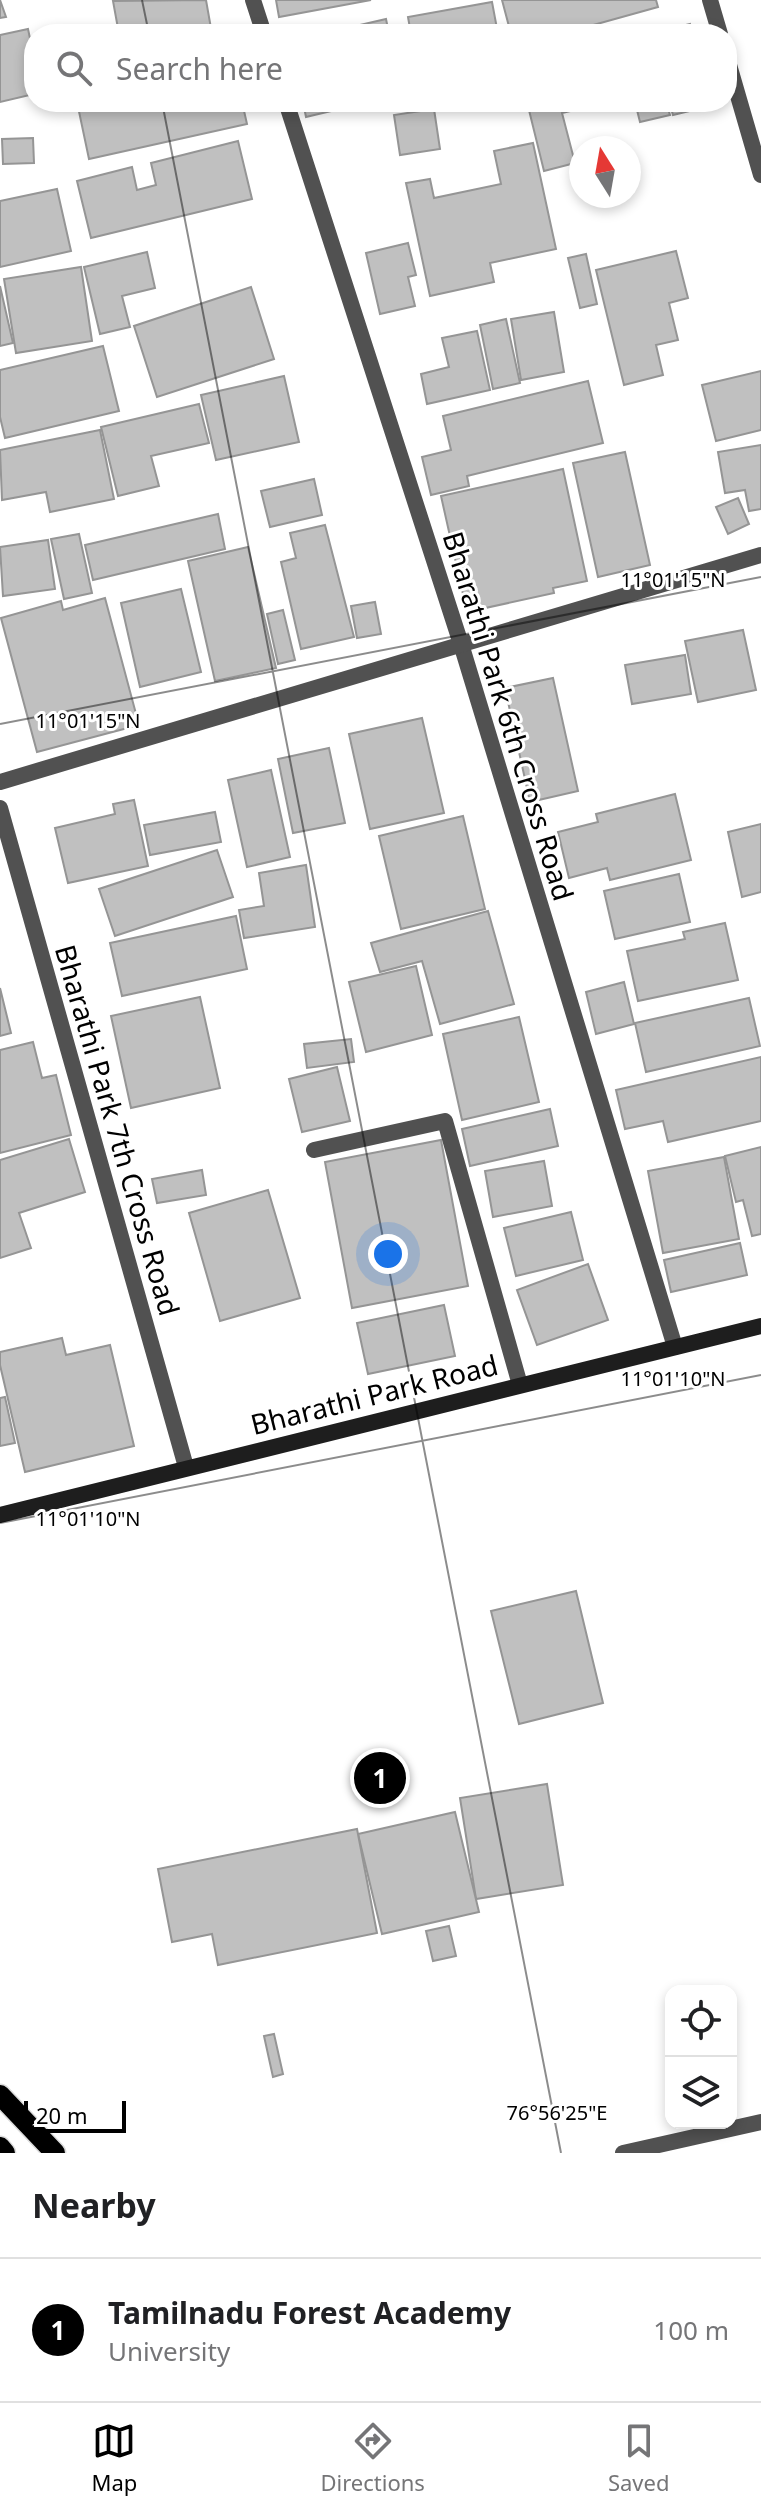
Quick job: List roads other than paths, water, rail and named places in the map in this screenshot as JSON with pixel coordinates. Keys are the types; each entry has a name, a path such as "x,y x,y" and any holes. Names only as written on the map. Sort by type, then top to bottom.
{"main road":[{"name":"Bharathi Park Road","path":"0,1515 761,1326"},
{"path":"0,2095 55,2153"},
{"path":"0,2147 5,2153"}],"street":[{"path":"253,0 261,24"},
{"path":"710,0 717,24"},
{"path":"737,92 761,175"},
{"name":"Bharathi Park 6th Cross Road","path":"289,112 461,644 675,1347"},
{"path":"0,782 761,555"},
{"name":"Bharathi Park 7th Cross Road","path":"0,808 186,1467"},
{"path":"314,1150 445,1121 520,1385"},
{"path":"623,2153 761,2122"}],"place":[{"name":"Tamilnadu Forest Academy","path":"380,1778"}]}
